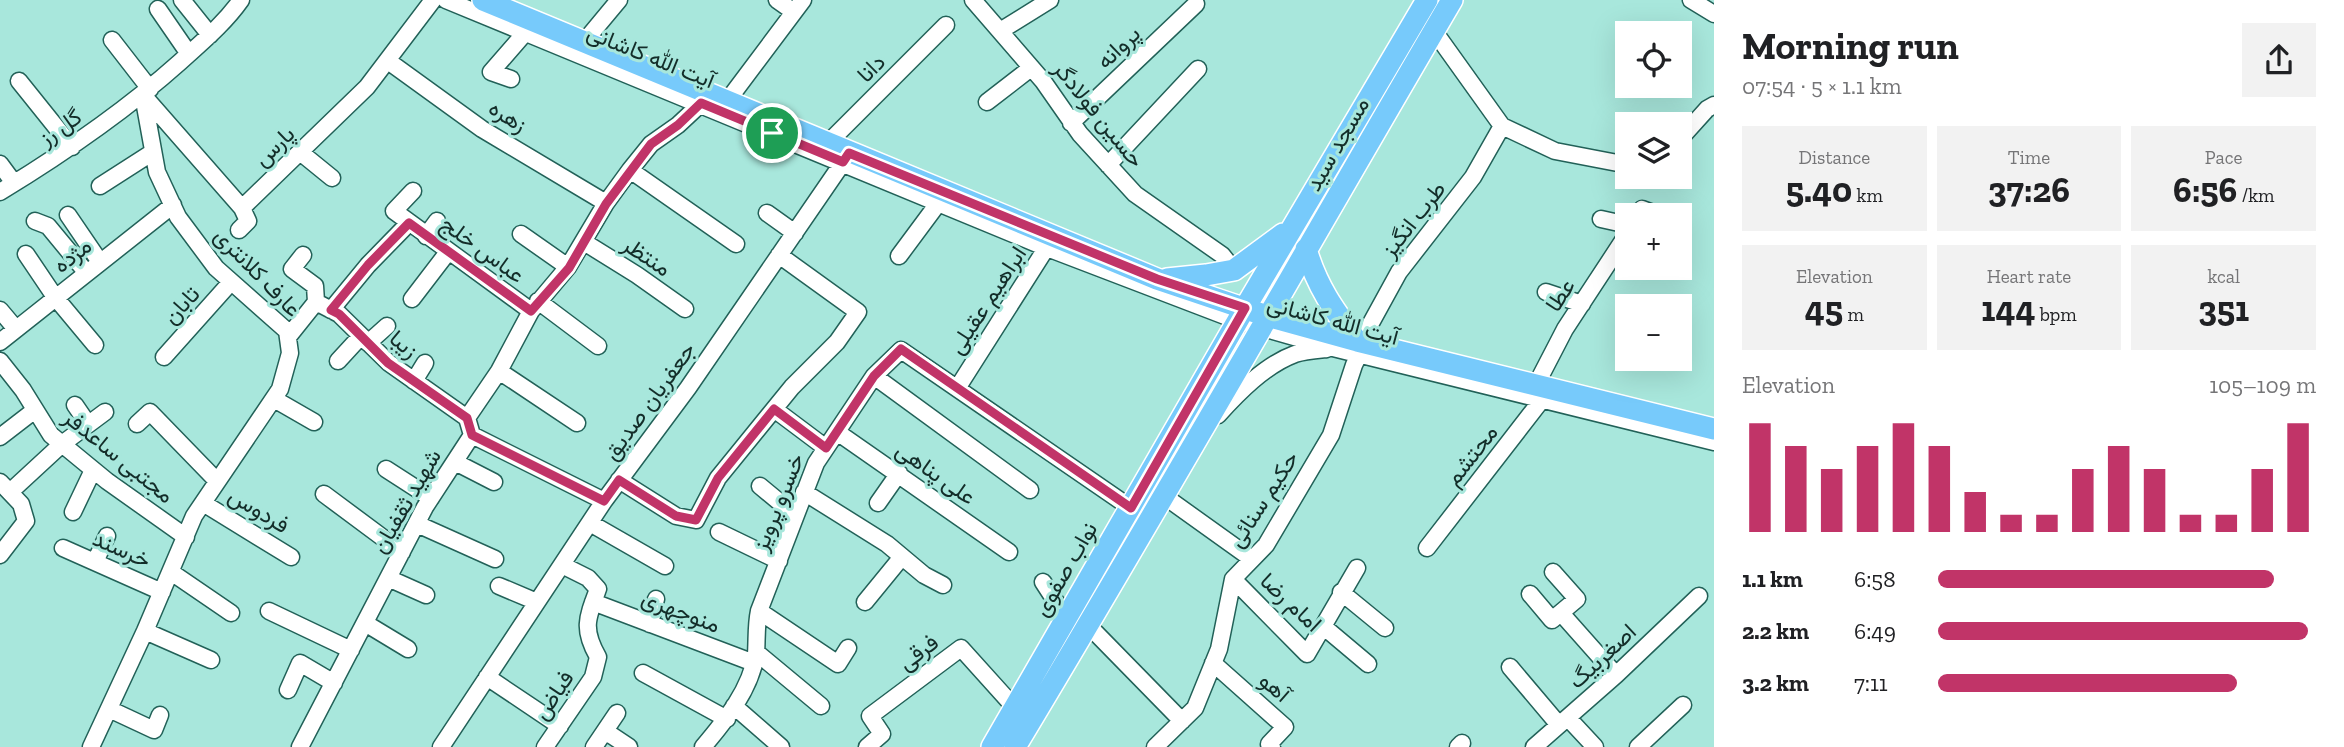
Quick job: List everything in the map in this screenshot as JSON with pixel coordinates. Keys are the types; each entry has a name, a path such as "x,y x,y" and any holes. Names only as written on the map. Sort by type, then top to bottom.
{"main road":[{"name":"آیت الله کاشانی","path":"483,0 529,28 584,42 713,99 827,144 846,158 1050,243 1157,279 1242,315 1543,391 1714,429"},
{"name":"مسجد سید","path":"1242,315 1427,0"},
{"name":"مسجد سید","path":"1263,322 1452,0"},
{"path":"1157,279 1234,270 1295,223"},
{"path":"1306,250 1314,276 1331,307 1361,346"},
{"name":"نواب صفوی","path":"992,747 1242,315"},
{"name":"نواب صفوی","path":"1015,747 1164,496 1263,322"}],"street":[{"path":"182,0 211,34"},
{"path":"147,92 226,20 241,0"},
{"name":"پارس","path":"242,208 367,87 433,0"},
{"name":"آیت الله کاشانی","path":"446,0 529,28 713,99 846,158"},
{"path":"584,42 619,0"},
{"path":"467,418 499,371 534,306 569,268 606,204 630,170 651,144 713,99 799,6 777,0"},
{"name":"حسین فولادگر","path":"973,0 1031,68 1072,122 1135,194 1222,255 1234,270"},
{"path":"1000,30 1051,0"},
{"path":"1691,0 1714,14"},
{"name":"پروانه","path":"1072,122 1196,4"},
{"path":"158,9 189,54"},
{"name":"دانا","path":"827,144 946,25"},
{"path":"512,79 491,72 529,28"},
{"path":"1434,31 1502,126 1555,151 1615,163"},
{"path":"112,40 147,92 242,208 248,221 239,230"},
{"name":"زهره","path":"388,61 482,129 606,204"},
{"path":"987,103 1031,68"},
{"path":"1108,165 1198,69"},
{"path":"19,81 72,147"},
{"name":"گل رز","path":"7,188 72,147 147,92"},
{"name":"عارف کلانتری","path":"91,747 203,503 280,389 290,353 287,331 216,268 178,217 157,172 147,92"},
{"path":"1692,126 1714,105"},
{"name":"طرب انگیز","path":"1361,346 1398,272 1474,177 1502,126"},
{"path":"100,186 153,152"},
{"path":"300,152 332,178"},
{"name":"جعفریان صدیق","path":"441,747 604,501 688,388 846,158"},
{"path":"0,164 7,188"},
{"path":"630,170 736,244"},
{"name":"عباس خلج","path":"413,191 394,211 448,252 598,346"},
{"path":"899,256 943,197"},
{"name":"مژده","path":"0,342 173,205"},
{"path":"767,213 795,233"},
{"path":"68,215 100,262"},
{"path":"1601,219 1615,222"},
{"path":"36,221 48,226 86,272"},
{"path":"426,236 437,221"},
{"name":"عباس خلج","path":"288,337 368,265 409,223"},
{"path":"521,234 569,268"},
{"name":"منتظر","path":"584,242 633,281 685,309"},
{"name":"آیت الله کاشانی","path":"1050,243 1242,315"},
{"name":"ابراهیم عقیلی","path":"958,387 1050,243"},
{"path":"412,299 448,252"},
{"name":"عطا","path":"1543,391 1565,329 1615,253"},
{"path":"26,254 55,298 95,345"},
{"name":"زیبا","path":"303,255 292,270 315,286 323,306 339,314 388,363 467,418"},
{"path":"619,480 676,516 696,520 718,478 792,387 837,342 858,312 779,255"},
{"name":"تابان","path":"164,357 231,282"},
{"path":"1546,292 1582,304"},
{"path":"0,310 16,329"},
{"name":"آیت الله کاشانی","path":"1263,322 1333,348 1361,346"},
{"path":"338,361 387,326"},
{"name":"حکیم سنائی","path":"1163,745 1195,708 1219,649 1233,579 1266,545 1331,435 1361,346"},
{"path":"1195,441 1236,396 1273,366 1295,354 1333,348"},
{"name":"خسرو پرویز","path":"703,747 731,712 755,658 755,631 759,611 816,463 874,376 901,349 958,387"},
{"path":"414,381 425,363"},
{"name":"مجتبی ساعدفر","path":"2,368 51,435 93,470 135,492 186,537"},
{"path":"499,371 577,423"},
{"path":"874,376 1030,490"},
{"path":"958,387 1131,508"},
{"name":"آیت الله کاشانی","path":"1543,391 1714,442"},
{"name":"محتشم","path":"1427,548 1543,391"},
{"path":"274,399 314,422"},
{"path":"75,405 88,424"},
{"path":"774,409 826,448"},
{"path":"0,437 35,410"},
{"path":"0,555 26,521 21,504 5,487 105,412"},
{"path":"136,424 150,412 217,481"},
{"name":"شهید ثقفیان","path":"300,747 431,498 472,435 467,418"},
{"name":"علی پناهی","path":"837,432 1009,552"},
{"path":"472,435 604,501"},
{"path":"455,462 494,482"},
{"path":"386,469 431,498"},
{"path":"73,512 93,470"},
{"path":"878,503 898,473"},
{"path":"760,486 795,515"},
{"path":"804,492 887,544 924,575 943,585"},
{"path":"324,494 402,552"},
{"path":"1164,496 1252,559"},
{"name":"فردوس","path":"203,503 292,557"},
{"path":"590,523 665,566"},
{"path":"417,524 495,559"},
{"path":"719,531 779,561"},
{"path":"95,562 107,536"},
{"name":"خرسند","path":"63,548 162,592"},
{"path":"865,602 901,558"},
{"name":"فیاض","path":"545,747 593,677 598,657 586,628 598,589 588,578 562,565"},
{"name":"امام رضا","path":"1233,579 1307,653 1357,568"},
{"path":"171,572 231,612"},
{"path":"1530,594 1552,620 1577,599 1553,572"},
{"path":"388,578 426,594"},
{"path":"1043,582 1067,619"},
{"path":"499,586 537,602"},
{"path":"1341,592 1385,628"},
{"name":"اصغربیگ","path":"1534,747 1616,675 1699,596"},
{"path":"650,624 656,600"},
{"name":"منوچهری","path":"593,602 650,624 755,658 821,706"},
{"path":"269,611 351,650"},
{"path":"759,611 838,664 848,648"},
{"path":"1561,613 1616,675"},
{"path":"365,623 408,649"},
{"path":"1088,625 1182,721"},
{"path":"1324,627 1368,664"},
{"path":"145,631 211,660"},
{"name":"فرقی","path":"867,747 882,734 870,716 961,648 1015,708"},
{"path":"288,690 300,663 334,683"},
{"name":"آهو","path":"1213,663 1285,727 1269,744 1272,747"},
{"path":"1510,667 1564,721 1595,747"},
{"path":"643,673 731,712 781,747"},
{"path":"487,677 560,726"},
{"path":"1638,747 1683,705"},
{"path":"108,709 154,730 160,715"},
{"path":"594,747 617,713"},
{"path":"605,731 629,747"}],"route":[{"path":"701,103 772,133 843,162 849,153 1157,279 1245,308 1131,508 901,349 874,376 826,448 774,409 718,478 696,520 676,516 619,480 604,501 472,435 467,418 388,363 339,314 331,310 368,265 409,223 531,311 569,268 606,204 651,144 678,125 701,103"}]}
